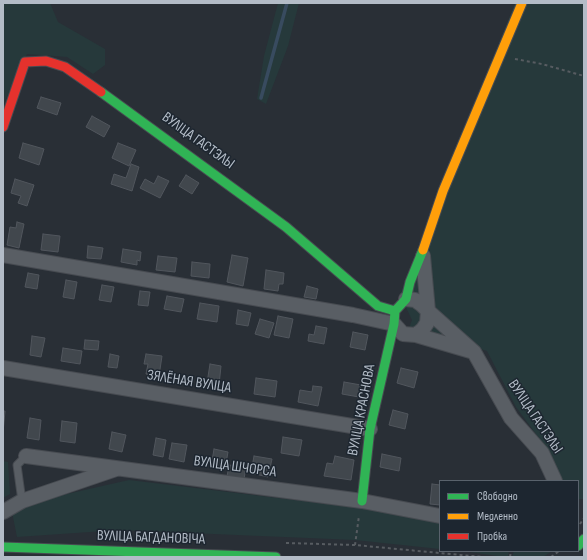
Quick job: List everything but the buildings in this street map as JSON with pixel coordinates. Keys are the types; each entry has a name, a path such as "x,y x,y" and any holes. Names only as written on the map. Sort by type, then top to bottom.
{"street":[{"path":"394,317 406,299 410,282 422,254 444,191 498,56 522,3"},
{"name":"ВУЛІЦА ГАСТЭЛЫ","path":"3,127 25,62 46,60 65,67 125,108 286,227 378,306 394,317 403,334 416,335 474,352"},
{"path":"416,335 423,330 427,323 428,311 422,254"},
{"name":"ВУЛІЦА ГАСТЭЛЫ","path":"3,255 353,315 394,317"},
{"name":"ВУЛІЦА ГАСТЭЛЫ","path":"406,299 415,300 422,305 474,352 511,418 542,453 556,480"},
{"name":"ВУЛІЦА КРАСНОВА","path":"361,508 370,429 394,317"},
{"name":"ЗЯЛЁНАЯ ВУЛІЦА","path":"3,368 370,429"},
{"name":"ВУЛІЦА ШЧОРСА","path":"26,456 119,468 361,508 439,516"},
{"path":"3,512 22,501 119,468"},
{"name":"ВУЛІЦА БАГДАНОВІЧА","path":"3,547 276,557"}],"lane":[{"path":"22,501 17,465 26,456"}],"path":[{"path":"498,56 542,64 584,76"},
{"path":"355,545 361,508"}],"shaded area":[{"path":"3,3 50,3 58,22 105,49 105,65 93,74 67,57 27,54 3,105"},
{"path":"278,3 299,3 288,46 266,104 257,99 264,56"},
{"path":"515,3 584,3 584,499 579,499 579,480 562,480 547,449 516,407 487,351 409,328 412,320 400,295"},
{"path":"3,461 8,462 10,494 3,498"},
{"path":"129,480 361,508 439,521 439,549 355,540 119,530 17,537 12,512 27,503"},
{"path":"470,552 509,552 508,557"},
{"path":"514,552 550,552 543,557 512,557"}],"waterway":[{"path":"261,98 287,3"}],"traffic: fast":[{"path":"101,92 286,227 378,306 395,311"},
{"path":"362,501 370,429 394,324 395,311 406,299 410,282 423,250"},
{"path":"579,545 584,539"},
{"path":"3,547 276,557"}],"traffic: slow":[{"path":"423,250 443,191 522,3"}],"traffic: jam":[{"path":"3,127 25,62 46,61 65,67 101,92"}]}
